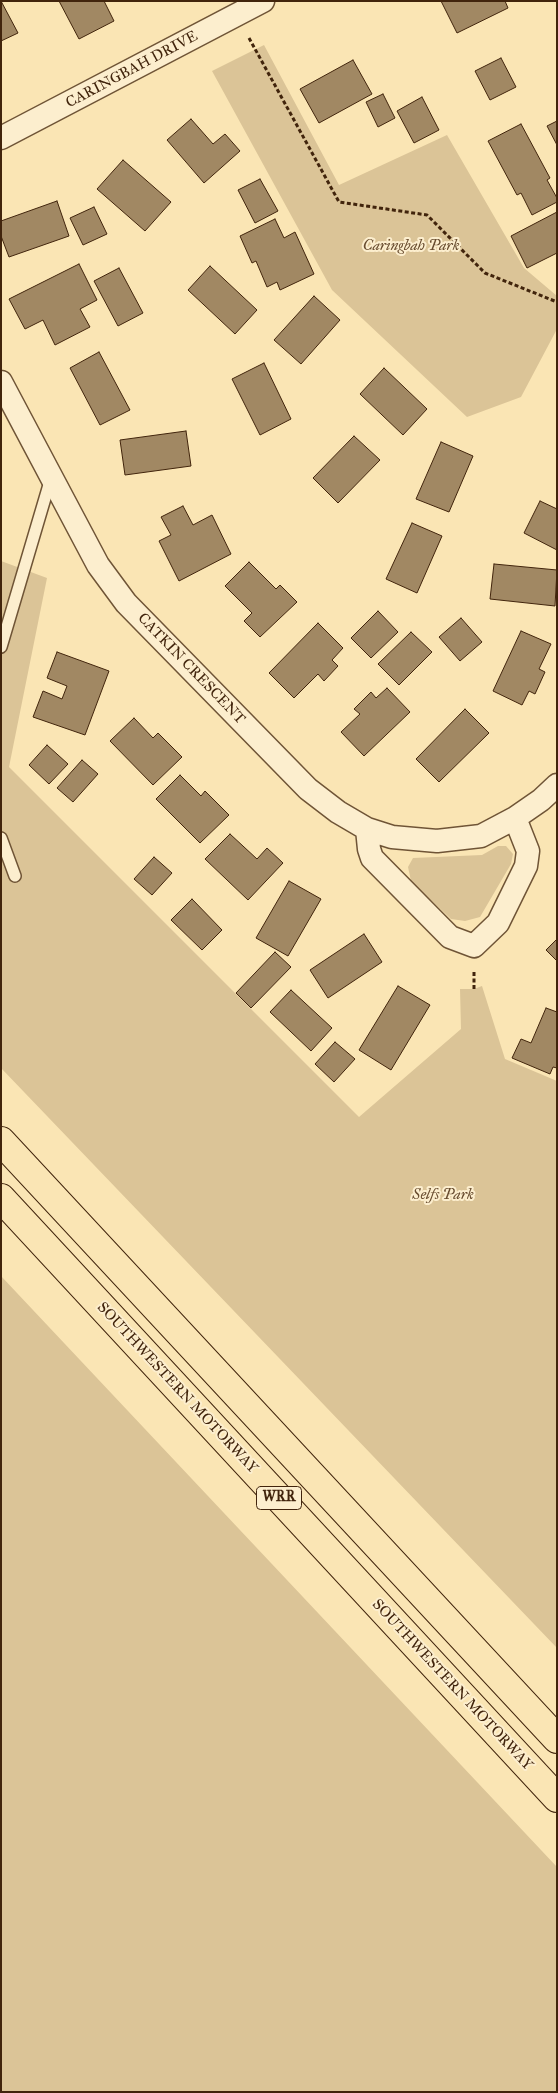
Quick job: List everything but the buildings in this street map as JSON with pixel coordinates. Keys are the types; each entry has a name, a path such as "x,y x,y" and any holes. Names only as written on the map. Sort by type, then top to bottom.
{"highway":[{"name":"WRR","path":"1,1141 557,1739"},
{"name":"SOUTHWESTERN MOTORWAY","path":"1,1198 557,1798"}],"street":[{"name":"CARINGBAH DRIVE","path":"1,138 263,1"},
{"name":"CATKIN CRESCENT","path":"1,382 98,565 126,603 308,788 338,812 367,829 392,837 437,840 481,836 515,818 541,800 557,785"},
{"path":"367,829 372,858 450,937 474,946 498,923 526,866 528,851 515,818"}],"lane":[{"path":"1,647 51,478"},
{"path":"1,838 15,876"}],"path":[{"path":"237,15 339,202 427,214 485,273 557,302"}],"green space":[{"name":"Caringbah Park","path":"264,45 339,185 447,135 524,268 557,296 557,329 521,397 467,417 332,290 212,71"},
{"name":"Selfs Park","path":"1,561 47,578 9,767 359,1117 461,1029 460,989 474,989 482,986 505,1059 557,1081 557,1648 1,1068"},
{"path":"498,846 506,846 513,854 511,864 480,917 465,921 451,919 411,881 408,867 413,858 482,855"},
{"path":"1,1276 557,1867 557,2092 1,2092"}]}
